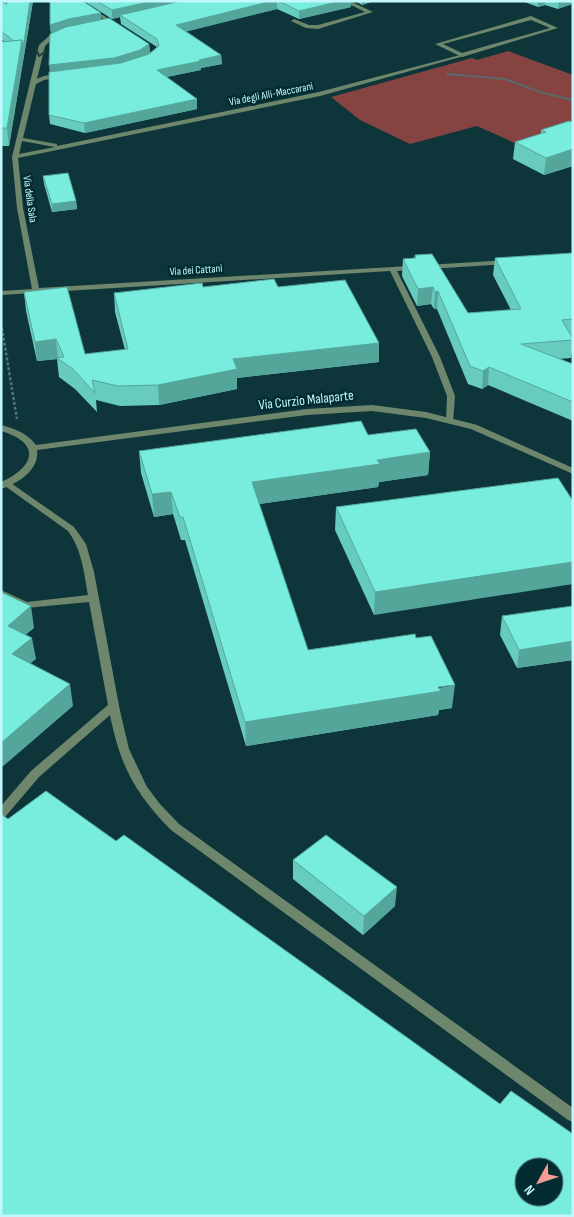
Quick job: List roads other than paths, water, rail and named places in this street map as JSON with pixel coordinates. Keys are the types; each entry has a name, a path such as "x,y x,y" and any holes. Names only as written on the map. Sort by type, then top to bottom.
{"street":[{"path":"76,1 112,22 120,24"},
{"path":"294,21 308,27 318,27 370,12 345,1"},
{"name":"Via degli Alli-Maccarani","path":"15,157 320,94 555,28 531,18 482,32"},
{"path":"103,24 112,22"},
{"name":"Via della Sala","path":"36,291 20,208 15,157 44,42 51,37 66,32"},
{"path":"462,55 438,44 482,32 490,35"},
{"path":"497,39 505,42"},
{"path":"36,74 39,77 45,78"},
{"path":"35,82 45,78 70,75"},
{"name":"Via degli Alli-Maccarani","path":"19,139 49,144 81,144"},
{"name":"Via dei Cattani","path":"1,293 512,262"},
{"path":"392,269 436,357 451,396 450,420"},
{"name":"Via Curzio Malaparte","path":"33,448 347,408 384,408 450,420 493,434 573,471"},
{"path":"1,428 20,435 29,441 33,448 34,457 31,466 20,477 5,485 71,529 79,537 94,598 126,759 139,785 154,806 176,827 573,1116"},
{"path":"1,593 26,605 94,598"},
{"path":"1,814 35,774 114,706"}]}
